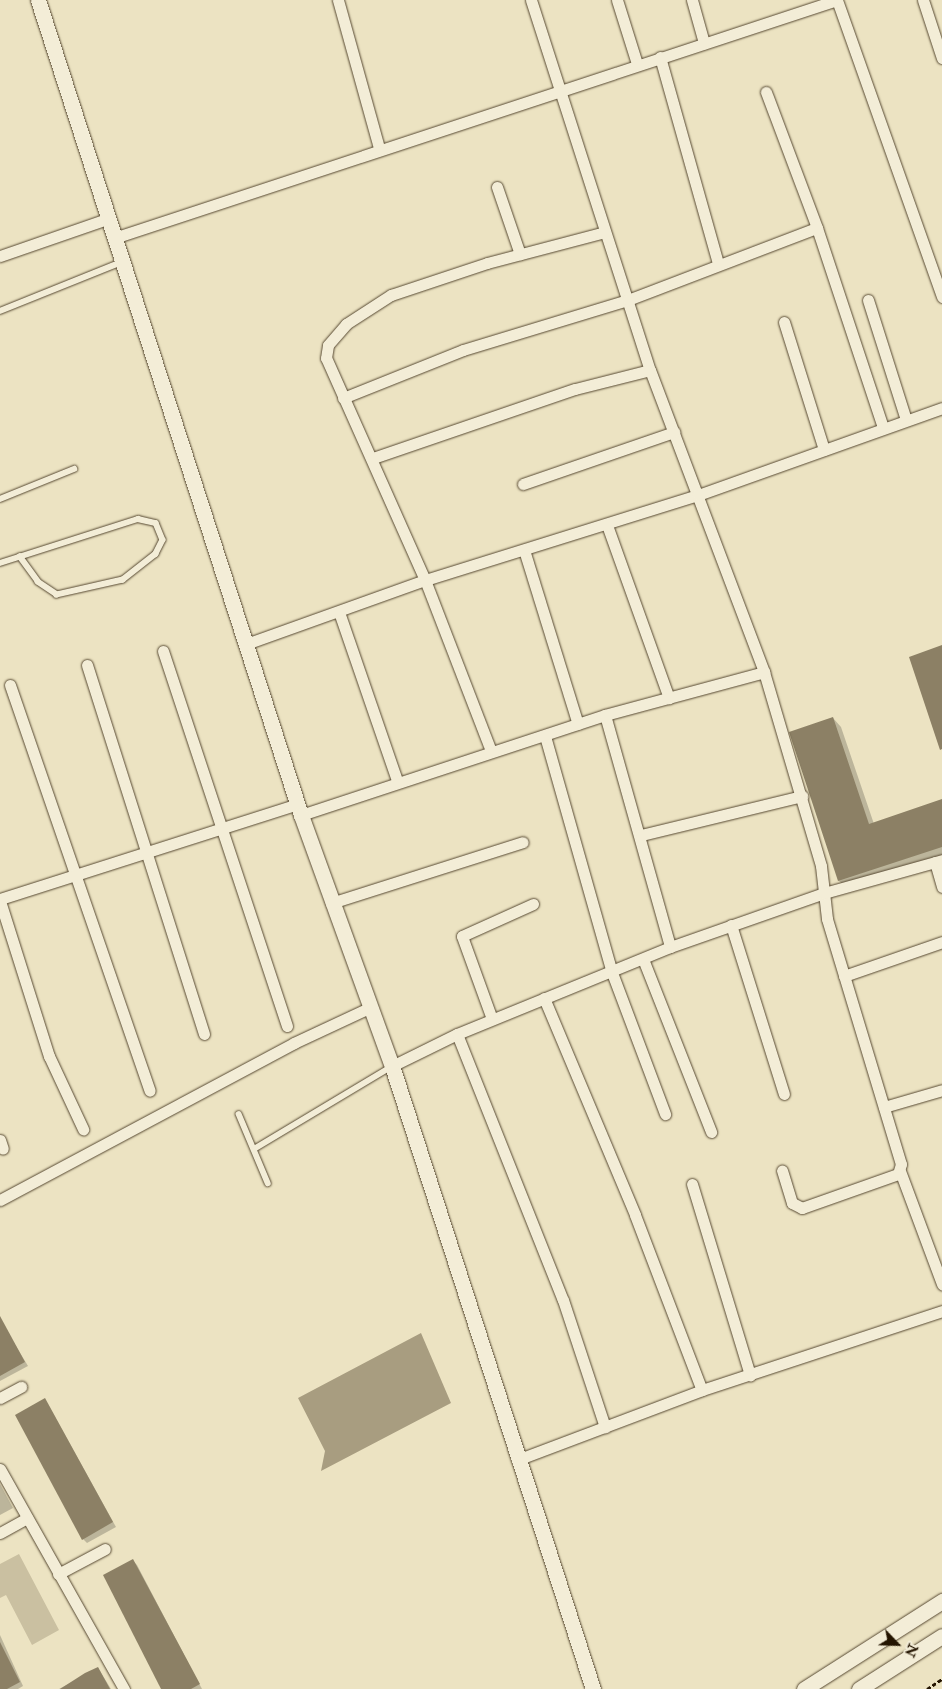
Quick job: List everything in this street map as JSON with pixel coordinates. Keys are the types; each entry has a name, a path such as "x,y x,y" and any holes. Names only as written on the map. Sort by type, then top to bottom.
{"street":[{"path":"38,0 300,809 331,903 392,1066 517,1460 593,1689"},
{"path":"338,0 379,148"},
{"path":"531,0 562,89 605,232 650,370 764,672 802,796 844,976 884,1107 900,1171 942,1284"},
{"path":"617,0 637,64"},
{"path":"692,0 704,43"},
{"path":"114,238 379,148 837,0 942,297"},
{"path":"923,0 942,58"},
{"path":"660,57 718,263"},
{"path":"766,92 817,228 883,428"},
{"path":"497,187 520,254"},
{"path":"0,256 108,219"},
{"path":"343,398 463,350 628,300 718,263 817,228"},
{"path":"491,751 425,580 373,458 343,398 326,358 328,345 346,324 391,295 520,254 605,232"},
{"path":"868,300 906,420"},
{"path":"784,322 824,450"},
{"path":"373,458 575,389 650,370"},
{"path":"246,644 425,580 698,495 942,408"},
{"path":"523,484 674,432"},
{"path":"606,524 670,698"},
{"path":"524,550 578,724"},
{"path":"339,612 397,780"},
{"path":"162,651 287,1026"},
{"path":"87,665 150,851 204,1034"},
{"path":"83,1129 50,1056 0,900 222,828 300,809 545,736 605,715 764,672"},
{"path":"10,685 150,1091"},
{"path":"605,715 641,835 670,947"},
{"path":"545,736 611,970 665,1114"},
{"path":"641,835 802,796"},
{"path":"331,903 524,842"},
{"path":"392,1066 457,1034 611,970 670,947 824,893 939,861 942,887"},
{"path":"492,1019 462,936 533,904"},
{"path":"731,925 784,1094"},
{"path":"844,976 942,942"},
{"path":"643,959 710,1132"},
{"path":"544,998 635,1215 702,1390"},
{"path":"0,1200 294,1043 369,1008"},
{"path":"457,1034 563,1300 605,1427"},
{"path":"884,1107 942,1090"},
{"path":"782,1171 797,1208 900,1171"},
{"path":"692,1184 750,1375"},
{"path":"517,1460 702,1390 942,1311"},
{"path":"0,1398 21,1387"},
{"path":"0,1469 124,1689"},
{"path":"0,1533 27,1518"},
{"path":"58,1574 105,1549"},
{"path":"804,1689 942,1600"},
{"path":"859,1689 942,1636"}],"lane":[{"path":"0,311 122,262"},
{"path":"0,499 74,469"},
{"path":"0,563 138,520 156,524 163,540 156,554 123,580 58,595 38,582 20,557"},
{"path":"254,1149 392,1066"},
{"path":"239,1114 268,1183"}],"path":[{"path":"927,1689 942,1678"}],"shaded area":[{"path":"421,1333 451,1403 321,1471 325,1451 298,1398"},
{"path":"19,1554 59,1630 32,1645 6,1595 0,1598 0,1564"}],"building":[{"path":"942,645 942,749 940,750 909,657"},
{"path":"833,717 869,824 942,799 942,847 838,881 789,732"},
{"path":"0,1316 25,1362 0,1376"},
{"path":"45,1398 113,1522 82,1540 15,1415"},
{"path":"133,1559 200,1684 191,1689 161,1689 103,1575"},
{"path":"0,1642 20,1682 7,1689 0,1689"},
{"path":"98,1667 110,1689 60,1689 85,1673"}]}
